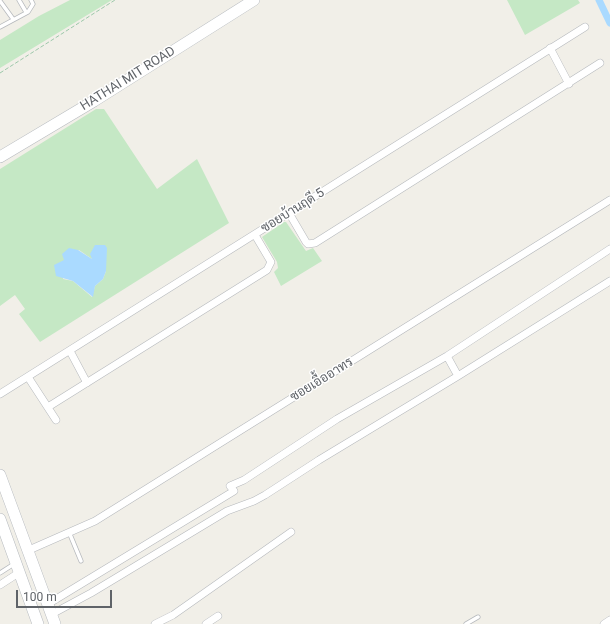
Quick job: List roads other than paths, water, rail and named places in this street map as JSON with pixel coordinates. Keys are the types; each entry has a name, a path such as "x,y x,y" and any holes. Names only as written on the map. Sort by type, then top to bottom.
{"street":[{"name":"HATHAI MIT ROAD","path":"0,157 94,101 254,0"},
{"name":"ซอยบ้านฤดี 5","path":"0,394 585,27"},
{"path":"550,48 569,84"},
{"path":"289,213 306,242 308,244 315,243 569,84 600,63"},
{"name":"ซอยเอื้ออาทร","path":"29,550 95,521 610,200"},
{"path":"48,407 267,270 271,262 255,235"},
{"path":"52,614 155,539 234,491 230,486 244,480 337,419 447,356 610,249"},
{"path":"52,614 91,593 227,510 254,501 265,495 319,460 458,376 610,281"},
{"path":"70,351 87,383"},
{"path":"447,356 458,376"},
{"path":"28,377 56,420"},
{"path":"0,475 52,614"},
{"path":"219,499 224,501 227,505 227,510"},
{"path":"0,519 38,624"},
{"path":"155,624 173,615 291,532"},
{"path":"155,539 162,550"},
{"path":"0,585 18,567"},
{"path":"206,624 218,616"},
{"path":"604,624 610,620"}],"lane":[{"path":"0,0 13,19"},
{"path":"19,0 26,12"},
{"path":"0,27 26,12 33,4 31,0"},
{"path":"69,532 81,561"},
{"path":"0,573 18,567"},
{"path":"466,624 478,617"}],"water":[{"path":"95,245 105,245 107,248 106,271 103,279 95,286 93,297 73,281 56,276 54,265 64,260 62,254 69,248 78,250 92,259 90,254"}],"waterway":[{"path":"599,0 610,23"}]}
